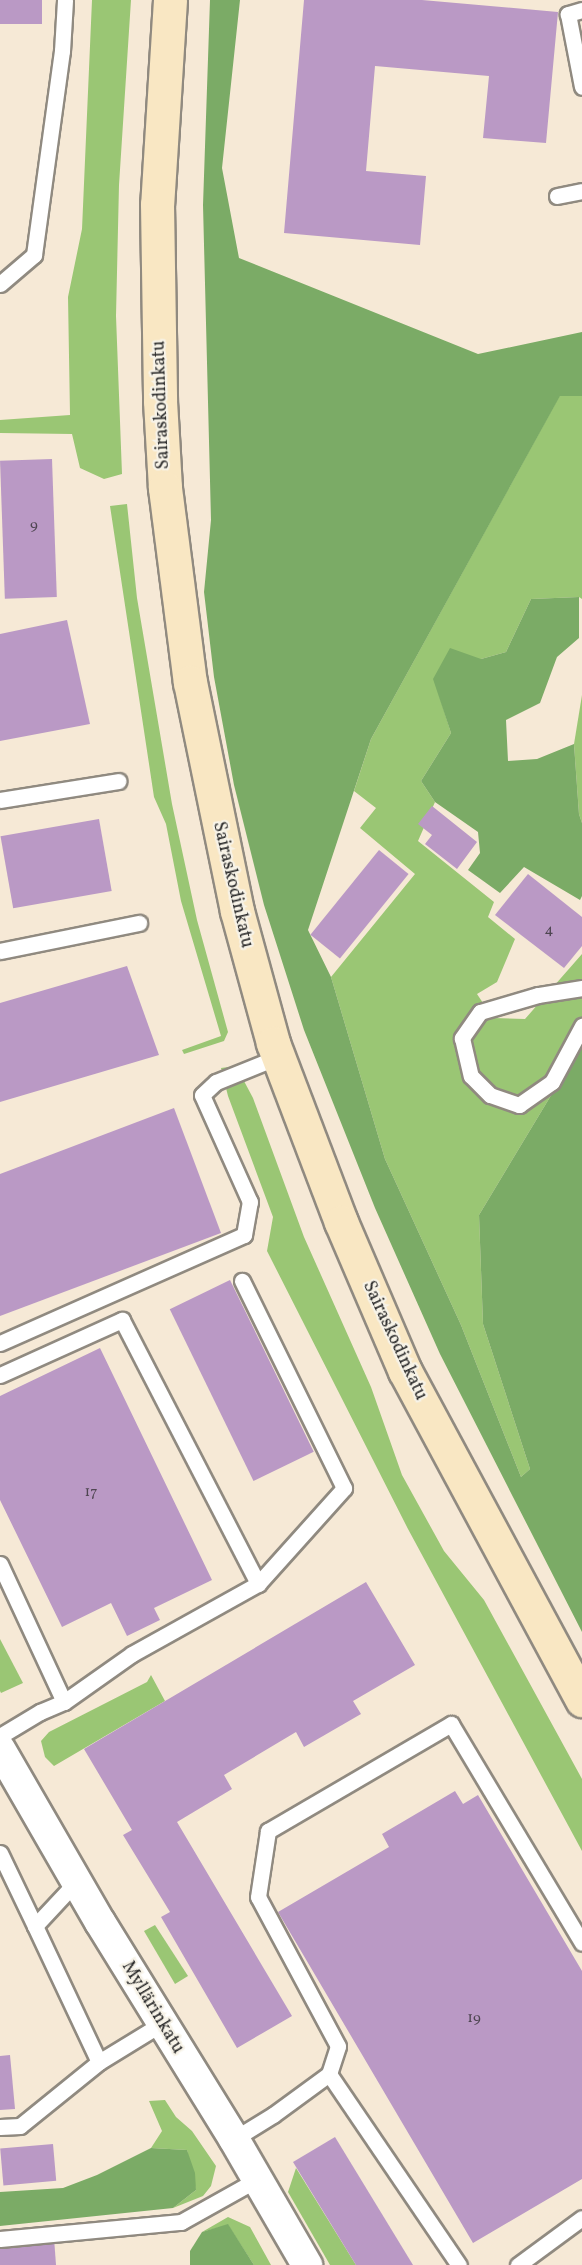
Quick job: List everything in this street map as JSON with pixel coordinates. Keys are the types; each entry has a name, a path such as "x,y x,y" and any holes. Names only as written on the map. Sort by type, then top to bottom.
{"main road":[{"name":"Sairaskodinkatu","path":"170,0 157,204 160,401 165,488 189,682 237,911 278,1057 340,1222 405,1371 582,1700"}],"street":[{"name":"Myllärinkatu","path":"0,1749 76,1882 161,2024 234,2139 307,2265"}],"lane":[{"path":"0,284 34,255 62,51 65,0"},
{"path":"582,10 568,14 582,87"},
{"path":"557,196 582,191"},
{"path":"0,800 118,781"},
{"path":"0,951 139,923"},
{"path":"582,987 538,995 480,1012 462,1038 471,1076 490,1095 519,1105 552,1082 582,1026"},
{"path":"0,1343 244,1235 250,1202 202,1095 216,1082 278,1057"},
{"path":"0,1736 40,1712 64,1702 132,1654 258,1584 344,1488 242,1281"},
{"path":"0,1375 122,1320 258,1584"},
{"path":"0,1564 64,1702"},
{"path":"234,2139 273,2115 329,2074 338,2046 258,1897 268,1831 451,1724 582,1943"},
{"path":"0,1853 99,2062"},
{"path":"35,1926 76,1882"},
{"path":"0,2127 20,2126 99,2062 161,2024"},
{"path":"329,2074 459,2265"},
{"path":"0,2239 180,2222 256,2180"},
{"path":"518,2265 582,2218"}],"green space":[{"path":"92,0 131,0 119,185 116,316 122,474 104,479 80,468 72,434 0,433 0,420 70,415 68,297 82,229"},
{"path":"210,0 240,0 222,168 239,258 478,354 582,332 582,396 560,396 371,739 308,930 331,977 385,1159 461,1325 521,1477 530,1469 483,1324 479,1215 582,1044 582,1632 440,1354 375,1208 304,1030 264,905 234,785 214,677 204,592 211,520 203,205"},
{"path":"560,395 582,396 582,599 579,597 531,599 506,652 481,659 434,679 451,733 421,781 435,802 418,841 494,902 488,917 515,939 497,982 477,994 493,1018 525,1019 582,954 582,1044 479,1215 483,1324 530,1469 521,1477 461,1325 385,1159 331,977 415,874 360,828 376,808 354,791 371,739"},
{"path":"127,504 137,598 172,804 197,920 228,1032 224,1041 184,1054 182,1050 221,1036 181,901 166,824 154,797 110,506"},
{"path":"579,597 579,638 557,657 540,703 506,720 508,761 537,759 574,744 579,814 582,823 582,896 580,900 524,867 500,893 468,870 480,853 478,832 435,802 421,781 451,733 433,679 450,648 481,659 506,652 531,599"},
{"path":"582,695 582,823 579,814 574,744"},
{"path":"236,1066 253,1098 304,1237 371,1387 402,1475 444,1551 484,1600 582,1779 582,1851 408,1529 267,1251 273,1217 228,1096 221,1068"},
{"path":"0,1639 23,1683 1,1693 0,1691"},
{"path":"151,1675 165,1701 54,1766 45,1757 41,1741 49,1732 147,1682"},
{"path":"155,1925 188,1976 175,1984 144,1931"},
{"path":"165,2100 176,2117 192,2131 216,2166 211,2186 203,2196 173,2208 196,2190 187,2150 151,2148 162,2131 149,2101"},
{"path":"151,2148 187,2150 195,2173 196,2190 173,2208 0,2226 0,2192 63,2188 97,2175"},
{"path":"296,2168 356,2265 330,2265 288,2192"},
{"path":"228,2217 250,2227 271,2265 254,2265 228,2225 202,2232"},
{"path":"228,2224 254,2265 190,2265 190,2251 202,2232"}],"building":[{"path":"0,0 42,0 42,24 0,24"},
{"path":"304,0 422,0 558,12 546,143 483,138 489,76 375,66 366,171 426,176 420,245 284,233"},
{"path":"52,459 57,597 5,599 0,461"},
{"path":"67,620 90,724 0,741 0,634"},
{"path":"432,806 477,842 457,869 425,844 432,835 418,824"},
{"path":"99,819 112,891 13,908 1,836"},
{"path":"379,850 409,874 340,959 310,935"},
{"path":"528,874 582,917 582,946 564,968 495,915"},
{"path":"127,966 159,1055 0,1102 0,1003"},
{"path":"174,1108 221,1233 0,1316 0,1174"},
{"path":"230,1280 314,1452 254,1481 170,1309"},
{"path":"100,1348 212,1580 154,1608 160,1620 127,1636 111,1603 62,1627 0,1500 0,1396"},
{"path":"366,1582 415,1665 353,1701 361,1714 304,1747 296,1732 224,1775 232,1789 177,1822 292,2016 237,2048 161,1917 170,1912 123,1835 132,1830 84,1749"},
{"path":"455,1791 463,1804 478,1795 582,1971 582,2179 473,2243 278,1912 389,1847 382,1834"},
{"path":"10,2055 15,2109 0,2110 0,2056"},
{"path":"335,2137 413,2265 356,2265 293,2162"},
{"path":"53,2144 56,2181 3,2185 0,2149"},
{"path":"54,2238 56,2265 0,2265 0,2243"}]}
